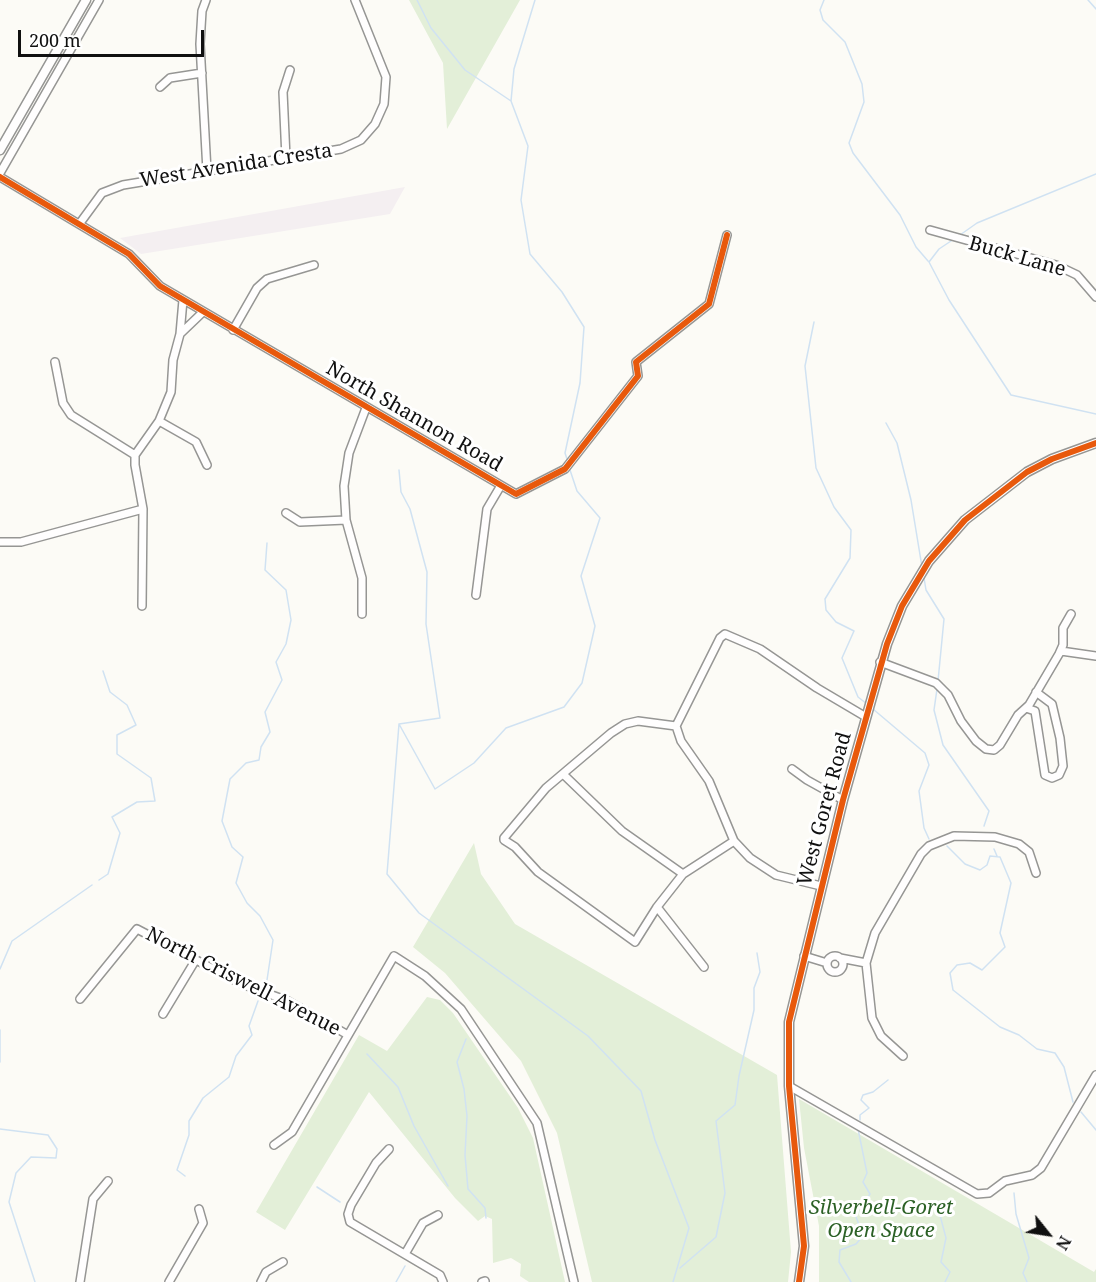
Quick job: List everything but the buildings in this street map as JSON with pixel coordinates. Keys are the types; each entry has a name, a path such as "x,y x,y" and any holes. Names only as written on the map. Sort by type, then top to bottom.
{"street":[{"path":"0,150 86,0"},
{"path":"0,175 99,0"},
{"path":"206,0 202,11 202,73 207,171"},
{"name":"West Avenida Cresta","path":"80,223 102,194 123,184 341,150 361,140 375,124 384,104 386,77 355,0"},
{"path":"286,158 283,92 290,70"},
{"path":"160,87 170,78 202,73"},
{"name":"North Shannon Road","path":"0,175 129,254 155,282 183,300 500,487 516,494 565,469 638,376 636,362 709,304 727,235"},
{"name":"Buck Lane","path":"930,230 1056,265 1077,275 1096,297"},
{"path":"233,330 257,288 267,279 314,265"},
{"path":"142,606 142,509 135,455 159,421 171,392 173,360 180,334 183,300"},
{"path":"180,334 203,312"},
{"path":"55,362 63,403 71,415 135,455"},
{"path":"362,614 362,578 346,520 344,486 350,453 366,408"},
{"path":"159,421 196,442 207,465"},
{"name":"West Goret Road","path":"799,1282 804,1246 789,1086 789,1022 821,886 880,662 897,617 913,587 929,561 965,520 1027,472 1052,459 1096,443"},
{"path":"476,596 487,509 500,487"},
{"path":"0,542 21,542 142,509"},
{"path":"286,513 300,522 346,520"},
{"path":"880,662 936,683 948,695 961,721 976,741 986,749 994,750 1000,745 1013,722 1026,708 1061,651 1063,628 1071,614"},
{"path":"821,886 776,875 750,858 734,841 709,781 681,741 676,726 720,638 725,634 760,649 817,688 866,717"},
{"path":"1061,651 1096,656"},
{"path":"1026,708 1035,711 1045,775 1052,778 1059,774 1063,766 1060,738 1052,704 1036,692"},
{"path":"676,726 638,721 625,724 611,733 546,788 504,838 538,872 635,942 657,907 683,874 734,841"},
{"path":"792,769 843,800"},
{"path":"563,774 622,831 683,874"},
{"path":"903,1056 881,1036 872,1018 866,963 875,933 929,846 954,836 1008,840 1029,852 1036,873"},
{"path":"657,907 704,967"},
{"name":"North Criswell Avenue","path":"80,999 137,929 242,984 288,1001 348,1035"},
{"path":"274,1145 292,1132 394,956 425,976 461,1009 537,1123 574,1282"},
{"path":"804,956 827,963 834,972 856,963"},
{"path":"827,963 832,956 856,963 866,963"},
{"path":"839,958 842,963 841,968"},
{"path":"163,1014 195,961"},
{"path":"789,1086 977,1194 989,1193 1005,1181 1032,1175 1041,1168 1096,1075"},
{"path":"389,1149 376,1163 351,1205 349,1218 354,1224 440,1275 443,1282"},
{"path":"80,1282 93,1199 108,1181"},
{"path":"169,1282 203,1223 199,1209"},
{"path":"405,1254 423,1223 438,1215"},
{"path":"261,1282 266,1272 283,1262"}],"shaded area":[{"path":"405,187 390,214 141,254 120,238"}],"green space":[{"path":"409,0 520,0 447,129 443,63"},
{"path":"474,843 481,874 515,924 777,1075 791,1252 788,1282 592,1282 557,1133 521,1061 445,973 413,947"},
{"path":"427,997 440,1000 453,1013 518,1108 533,1138 565,1282 529,1282 520,1276 521,1264 511,1258 493,1263 492,1219 485,1216 478,1221 455,1198 369,1092 285,1230 256,1212 359,1035 387,1051"},
{"name":"Silverbell-Goret Open Space","path":"799,1099 1094,1272 1096,1269 1096,1282 819,1282 819,1226 804,1148"}],"waterway":[{"path":"417,0 431,28 465,70 511,101 528,146 521,200 530,254 562,292 584,327 580,383 565,453 567,459"},
{"path":"511,101 514,69 535,0"},
{"path":"824,0 820,10 823,20 845,42 862,84 864,102 849,143 853,153 900,215 916,247 928,261"},
{"path":"1088,0 1096,9"},
{"path":"960,235 977,223 1096,174"},
{"path":"954,239 939,249 929,262 949,300 1011,395 1096,414"},
{"path":"814,322 805,366 816,468 834,507 851,530 850,558 825,599 826,610 836,622 854,631 842,658 858,697 867,704"},
{"path":"886,423 897,443 911,500 922,567"},
{"path":"399,470 401,492 410,509 427,572 426,624 440,718 399,724"},
{"path":"570,470 577,491 600,518 581,576 595,626 582,683 564,707 506,728 474,763 435,789 399,724 387,874 419,913 588,1036 641,1091 655,1140 689,1228 673,1282"},
{"path":"267,543 265,570 286,590 291,620 286,644 276,662 282,680 265,712 270,732 261,747 259,760 246,763 230,779 222,821 232,847 243,857 236,883 247,903 260,916 273,940 267,980"},
{"path":"924,578 926,590 944,619 938,681"},
{"path":"99,880 108,874 120,833 112,817 137,802 155,801 151,778 117,754 117,735 136,725 127,705 110,692 103,671"},
{"path":"937,689 934,710 943,745 989,811 984,826"},
{"path":"873,709 925,753 929,765 919,791 924,828 929,839"},
{"path":"947,846 965,864 980,870 987,865 990,856 1000,857 1011,883 1000,933 1005,947 982,970 970,963 957,965 950,973 953,990 1000,1027 1019,1035 1037,1049 1055,1053 1064,1067 1073,1102"},
{"path":"994,849 997,856"},
{"path":"0,969 12,941 92,885"},
{"path":"680,1268 716,1237 725,1193 716,1121 735,1105 754,1010 754,988 760,972 757,953"},
{"path":"185,1176 177,1170 189,1135 189,1121 203,1098 229,1077 236,1056 252,1035 249,1026 258,1001"},
{"path":"0,1030 0,1062"},
{"path":"466,1039 457,1062 464,1089 467,1116 465,1155 468,1189 485,1208 486,1218"},
{"path":"367,1054 398,1087 414,1126 448,1186"},
{"path":"860,1120 860,1115 869,1108 861,1100 863,1095 873,1092 888,1080"},
{"path":"1081,1112 1096,1130"},
{"path":"0,1129 48,1135 57,1149 56,1158 31,1157 16,1173 9,1202 35,1282"},
{"path":"851,1282 839,1262 840,1250 856,1244 863,1236 855,1214 870,1194 863,1182 867,1173 858,1129"},
{"path":"317,1187 340,1202"},
{"path":"1014,1193 1016,1214 1029,1258 1023,1273 1027,1282"},
{"path":"937,1204 946,1238 941,1262 950,1272 945,1282"},
{"path":"396,1282 405,1266"}],"cycle path":[{"path":"0,177 129,254 160,286 516,494 565,469 638,376 636,362 709,304 727,235"},
{"path":"799,1282 804,1246 789,1086 789,1022 843,800 887,644 902,606 929,561 965,520 1027,472 1052,459 1096,443"}]}
